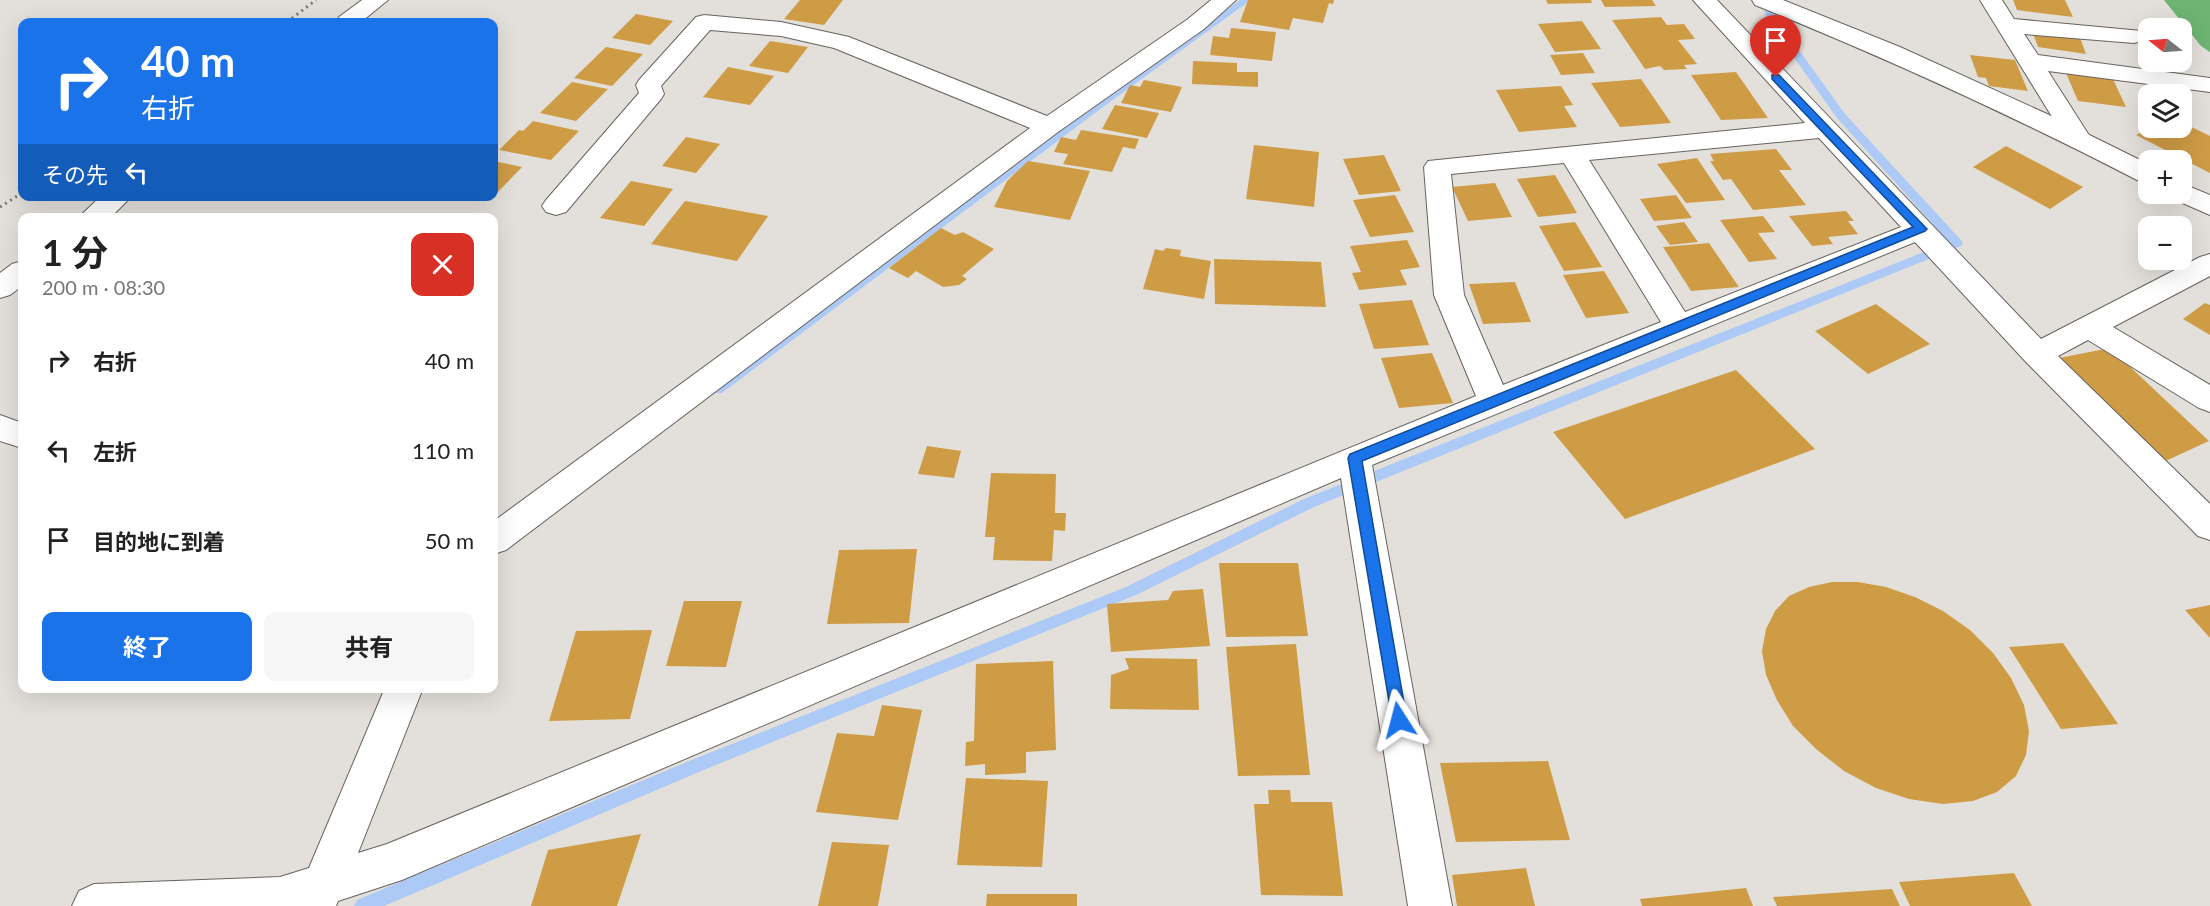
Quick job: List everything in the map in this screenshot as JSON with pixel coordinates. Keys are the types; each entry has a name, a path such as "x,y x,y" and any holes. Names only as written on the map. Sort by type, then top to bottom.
{"street":[{"path":"352,18 377,0"},
{"path":"498,537 1050,126 1196,24 1225,0"},
{"path":"1704,0 2037,354 2210,526"},
{"path":"1763,0 1891,52 2038,119 2138,170"},
{"path":"1991,0 2079,141"},
{"path":"556,206 652,94 648,85 704,22 781,29 841,42 1050,126"},
{"path":"2007,25 2134,36"},
{"path":"2030,61 2210,85"},
{"path":"1495,402 1449,295 1437,166 1827,129"},
{"path":"1572,154 1679,327"},
{"path":"2192,197 2210,206"},
{"path":"98,213 113,201"},
{"path":"94,906 318,898 387,865 1355,460 1922,230"},
{"path":"2037,354 2210,264"},
{"path":"0,288 18,274"},
{"path":"2088,326 2210,400"},
{"path":"0,427 18,434"},
{"path":"1355,460 1430,906"},
{"path":"318,898 402,693"}],"path":[{"path":"292,18 316,0"},
{"path":"0,207 18,196"}],"green space":[{"path":"2164,0 2210,0 2210,52 2201,46 2192,35 2192,18 2178,18"}],"building":[{"path":"800,0 843,0 824,25 784,19"},
{"path":"1248,0 1334,0 1333,4 1329,3 1323,23 1293,18 1289,30 1240,22"},
{"path":"1546,0 1591,0 1592,3 1548,4"},
{"path":"1601,0 1652,0 1656,6 1605,7"},
{"path":"2013,0 2065,0 2073,17 2017,10"},
{"path":"636,14 673,21 650,45 612,38"},
{"path":"1661,17 1667,25 1684,24 1695,39 1678,40 1697,64 1684,65 1687,69 1664,70 1660,66 1645,69 1612,20"},
{"path":"1582,21 1601,49 1555,52 1538,24"},
{"path":"1231,28 1276,32 1272,61 1210,55 1213,36 1229,38"},
{"path":"2031,28 2079,35 2086,54 2038,47"},
{"path":"770,41 808,47 788,73 749,66"},
{"path":"606,47 643,54 612,86 574,78"},
{"path":"1583,53 1595,73 1561,75 1550,55"},
{"path":"1970,55 2015,60 2028,91 1989,86 1986,78 1978,77"},
{"path":"1193,61 1237,63 1237,72 1258,72 1258,87 1192,84"},
{"path":"728,67 774,76 750,105 703,97"},
{"path":"1736,72 1768,118 1721,120 1691,75"},
{"path":"2066,73 2113,79 2126,107 2078,101"},
{"path":"1641,79 1671,123 1620,127 1591,83"},
{"path":"1144,80 1182,87 1171,112 1121,103 1130,85 1140,87"},
{"path":"572,82 608,89 576,121 540,113"},
{"path":"1561,86 1573,105 1564,106 1577,127 1519,132 1496,90"},
{"path":"1115,105 1159,113 1147,138 1102,129"},
{"path":"533,121 579,131 551,160 499,150 519,130 523,131"},
{"path":"2192,127 2210,136 2210,173 2192,164 2192,150 2165,150 2142,138 2192,138"},
{"path":"1081,130 1139,139 1135,149 1123,147 1112,172 1063,164 1068,154 1054,152 1061,137 1076,140"},
{"path":"686,137 720,144 696,173 662,166"},
{"path":"1254,145 1319,152 1314,207 1246,199"},
{"path":"2006,146 2083,187 2050,209 1973,167"},
{"path":"1776,149 1792,170 1779,170 1806,205 1753,210 1731,179 1723,180 1710,161 1714,161 1710,154"},
{"path":"1384,155 1401,191 1359,195 1343,159"},
{"path":"1697,158 1725,200 1686,203 1657,164"},
{"path":"1028,161 1090,171 1070,220 994,207 1007,181"},
{"path":"498,162 522,167 498,192"},
{"path":"1555,175 1577,213 1538,217 1517,179"},
{"path":"631,181 673,189 644,226 600,218"},
{"path":"1495,183 1512,217 1468,221 1452,187"},
{"path":"1395,195 1414,232 1370,237 1353,200"},
{"path":"1676,195 1692,218 1654,221 1640,199"},
{"path":"685,201 768,216 737,261 651,244"},
{"path":"1846,211 1854,221 1848,221 1858,234 1828,237 1833,244 1812,246 1789,216"},
{"path":"1763,216 1775,232 1758,233 1777,259 1749,262 1720,220"},
{"path":"1575,222 1602,267 1564,271 1539,226"},
{"path":"1684,222 1698,242 1670,245 1656,226"},
{"path":"941,228 955,235 963,232 994,249 962,276 967,279 959,285 943,287 916,271 908,278 889,268"},
{"path":"1407,240 1420,267 1400,270 1407,285 1359,290 1352,273 1361,272 1350,246"},
{"path":"1709,243 1739,287 1691,291 1663,247"},
{"path":"1166,248 1181,250 1180,256 1211,261 1204,299 1143,289 1155,249 1163,251"},
{"path":"1214,259 1321,262 1326,307 1215,304"},
{"path":"1604,271 1629,313 1586,318 1563,275"},
{"path":"1515,282 1531,322 1483,324 1469,284"},
{"path":"1412,300 1429,345 1374,349 1359,304"},
{"path":"2205,303 2210,305 2210,335 2183,319"},
{"path":"1876,304 1930,344 1868,374 1815,331"},
{"path":"2110,348 2209,441 2159,464 2054,359"},
{"path":"1432,353 1453,403 1399,408 1381,358"},
{"path":"1736,370 1815,449 1625,519 1553,432"},
{"path":"927,446 961,451 954,478 918,474"},
{"path":"991,473 1056,474 1055,513 1066,513 1065,531 1054,530 1052,561 993,560 995,537 985,537"},
{"path":"917,549 909,623 827,624 839,550"},
{"path":"1219,563 1298,563 1308,636 1226,637"},
{"path":"1832,582 1858,582 1886,587 1915,597 1943,611 1970,630 1993,653 2011,678 2024,705 2029,731 2026,755 2016,776 1997,792 1973,801 1943,804 1909,799 1876,788 1844,771 1816,749 1793,726 1777,700 1766,675 1762,651 1766,629 1775,611 1789,596 1809,587"},
{"path":"1203,589 1210,646 1111,652 1107,604 1168,600 1173,591"},
{"path":"684,601 742,601 726,667 666,666"},
{"path":"2210,605 2210,638 2185,610"},
{"path":"652,630 630,719 549,721 576,631"},
{"path":"2063,643 2118,724 2061,729 2009,647"},
{"path":"1296,644 1310,775 1238,776 1226,647"},
{"path":"1125,658 1197,659 1199,710 1110,709 1111,675 1129,669"},
{"path":"1053,661 1056,750 1026,752 1026,773 985,775 985,764 965,766 966,742 974,741 976,664"},
{"path":"882,705 922,710 898,820 816,812 837,733 874,736"},
{"path":"1548,761 1570,840 1456,842 1440,763"},
{"path":"966,778 1048,781 1042,867 957,865"},
{"path":"1268,790 1290,790 1291,802 1332,802 1343,896 1261,895 1254,804 1269,804"},
{"path":"641,834 617,906 531,906 548,850"},
{"path":"832,842 889,845 878,906 818,906"},
{"path":"1526,868 1535,906 1457,906 1452,875"},
{"path":"2014,873 2032,906 1910,906 1899,882"},
{"path":"1746,888 1753,906 1642,906 1640,899"},
{"path":"1892,889 1900,906 1777,906 1773,897"},
{"path":"987,894 1077,894 1077,906 986,906"}],"waterway":[{"path":"717,390 1103,102 1246,0"},
{"path":"363,906 700,764 1131,591 1309,503 1957,243 1841,116 1773,21 1766,0"}],"route":[{"path":"1399,720 1354,458 1921,229 1776,77"}]}
